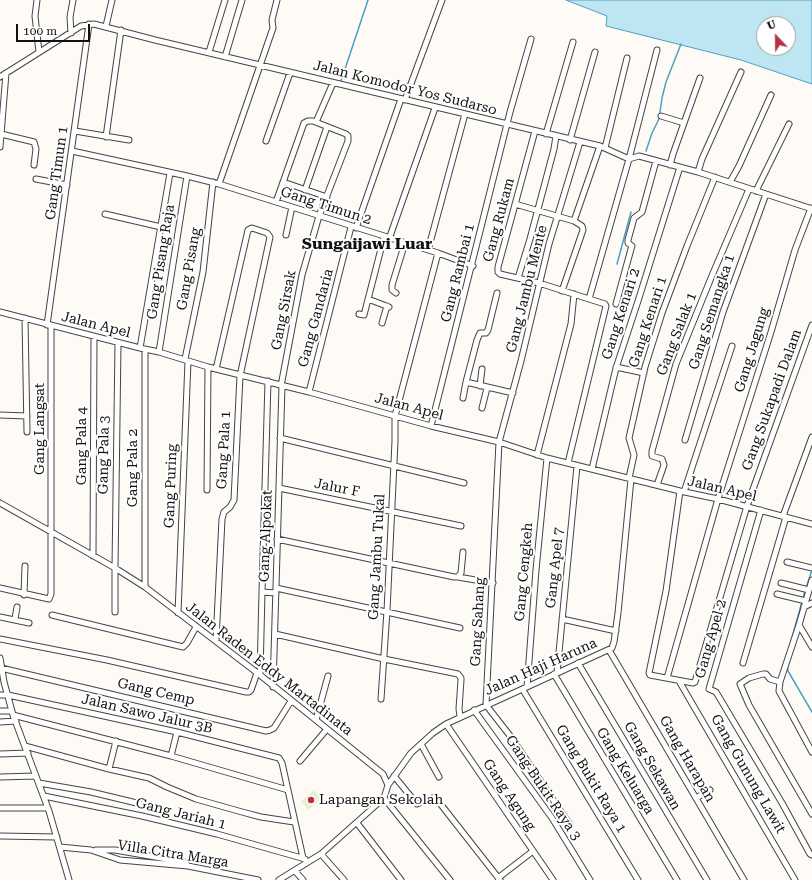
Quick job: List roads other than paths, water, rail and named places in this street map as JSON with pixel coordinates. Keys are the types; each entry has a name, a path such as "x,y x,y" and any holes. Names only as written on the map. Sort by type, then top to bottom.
{"street":[{"path":"37,0 35,16 39,52"},
{"path":"71,33 70,17 73,0"},
{"path":"106,26 112,0"},
{"path":"209,52 225,0"},
{"path":"225,57 242,0"},
{"path":"219,184 273,28 272,20 277,0"},
{"name":"Gang Gandaria","path":"309,392 354,227 442,0"},
{"path":"0,77 81,26 89,24"},
{"name":"Jalan Komodor Yos Sudarso","path":"89,24 106,26 155,40 290,73 602,147 630,159"},
{"name":"Gang Timun 1","path":"49,325 89,24"},
{"path":"106,137 121,30"},
{"name":"Gang Rambai 1","path":"431,426 473,266 507,125 531,39"},
{"path":"546,134 573,42"},
{"path":"589,299 630,159 657,50"},
{"path":"570,140 596,52"},
{"path":"574,221 602,147 627,58"},
{"path":"698,172 702,159 741,72"},
{"path":"0,147 6,73"},
{"path":"266,141 290,73"},
{"path":"670,165 700,78"},
{"path":"316,122 333,83"},
{"path":"730,182 739,166 771,95"},
{"path":"359,314 364,315 386,238 435,108"},
{"path":"428,250 465,114"},
{"path":"661,116 684,123"},
{"path":"276,202 304,122 308,120 327,127 305,190"},
{"path":"756,191 789,124"},
{"name":"Gang Sirsak","path":"281,386 302,275 319,216 348,141 348,136 346,134 327,127"},
{"path":"75,131 129,140"},
{"name":"Gang Rukam","path":"535,131 498,267 498,272 500,274 539,283 605,304 606,308 568,463"},
{"path":"1,134 34,142 36,149 34,165"},
{"path":"518,278 549,168 556,136"},
{"name":"Gang Jambu Mente","path":"499,442 513,393 539,283 580,142"},
{"name":"Gang Timun 2","path":"72,151 213,182 386,238 438,253 473,266"},
{"path":"630,159 639,156 680,167 811,208"},
{"path":"616,304 632,246 628,243 628,240 634,218 642,212 656,161"},
{"name":"Gang Kenari 2","path":"592,469 616,367 640,298 680,167"},
{"path":"143,349 170,173"},
{"name":"Gang Pisang Raja","path":"159,352 187,176"},
{"name":"Gang Kenari 1","path":"630,478 634,455 629,438 644,373 662,313 715,177"},
{"path":"36,180 67,185"},
{"name":"Gang Pisang","path":"186,360 203,272 213,182"},
{"path":"283,182 326,197"},
{"name":"Gang Salak 1","path":"657,485 664,465 662,459 652,456 652,451 676,364 749,189"},
{"name":"Gang Semangka 1","path":"685,440 723,312 766,194"},
{"path":"515,204 574,221 582,226 583,230 562,291"},
{"path":"286,235 292,207"},
{"name":"Gang Jagung","path":"667,678 718,499 771,332 795,250 811,208"},
{"path":"106,214 161,227"},
{"name":"Gang Pala 1","path":"216,369 248,231 252,228 267,233 270,237 240,376 234,500 224,512 222,519 216,641"},
{"path":"396,293 392,290 392,285 405,243"},
{"name":"Gang Jambu Tukal","path":"381,699 392,511 395,441 394,416 438,253"},
{"path":"462,398 477,340 480,333 486,333 488,330 497,293"},
{"path":"537,455 571,324 574,294"},
{"path":"368,299 388,306 382,322"},
{"name":"Jalan Apel","path":"0,312 94,337 159,352 240,376 268,381 281,386 309,392 431,426 499,442 537,455 577,466 747,506 812,524"},
{"path":"25,318 26,432"},
{"name":"Gang Langsat","path":"24,595 49,600 51,598 52,590 49,325"},
{"name":"Gang Sukapadi Dalam","path":"679,680 693,684 694,682 747,506 812,325"},
{"name":"Gang Pala 4","path":"93,556 94,337"},
{"name":"Gang Pala 3","path":"115,612 114,568 118,343"},
{"path":"679,680 650,675 649,673 666,591 682,491 732,346"},
{"name":"Gang Pala 2","path":"143,349 145,587"},
{"name":"Gang Puring","path":"178,613 186,360"},
{"path":"207,490 208,367"},
{"path":"616,367 644,373"},
{"path":"480,386 482,369"},
{"path":"0,638 249,692 258,674 262,592 268,381"},
{"path":"466,382 513,393"},
{"name":"Gang Alpokat","path":"273,686 281,386"},
{"path":"482,408 487,388"},
{"path":"0,415 17,417 27,416"},
{"path":"742,663 785,517 812,437"},
{"path":"280,438 464,483"},
{"name":"Gang Sahang","path":"486,705 499,442"},
{"name":"Gang Cengkeh","path":"525,688 547,458"},
{"name":"Gang Apel 7","path":"555,674 577,466"},
{"name":"Jalan Haji Haruna","path":"388,785 412,753 446,724 460,716 610,650 614,646 630,478"},
{"name":"Jalur F","path":"279,488 461,526"},
{"name":"Jalan Raden Eddy Martadinata","path":"0,503 145,587 216,641 383,774 388,785"},
{"name":"Gang Apel 2","path":"761,510 709,689 716,692 782,803 810,854 812,855"},
{"path":"278,539 493,583"},
{"path":"458,577 461,573 463,552"},
{"path":"787,562 812,568"},
{"path":"0,588 24,595 25,566"},
{"path":"812,580 800,625 778,681 780,695 812,752"},
{"path":"781,583 809,590"},
{"path":"262,592 276,591 387,611 460,628"},
{"path":"778,594 806,601"},
{"path":"804,607 812,603"},
{"path":"15,619 17,607"},
{"path":"52,615 183,646 187,643 196,626"},
{"path":"0,617 29,623"},
{"path":"562,619 616,631"},
{"path":"800,625 812,647"},
{"path":"275,634 458,674 461,678 460,716"},
{"name":"Gang Harapan","path":"610,650 744,880"},
{"path":"0,658 1,670 13,713 44,796 69,880"},
{"name":"Gang Sekawan","path":"578,663 707,880"},
{"name":"Gang Cemp","path":"1,670 266,731 274,728 291,701"},
{"name":"Gang Keluarga","path":"555,674 677,880"},
{"path":"778,681 770,679 766,674 763,674 740,683 740,686 749,705 812,814"},
{"path":"316,720 328,676"},
{"name":"Gang Gunung Lawit","path":"679,680 795,880"},
{"name":"Gang Bukit Raya 1","path":"525,688 638,880"},
{"name":"Jalan Sawo Jalur 3B","path":"0,696 8,695 177,732 279,758 282,763 288,790"},
{"path":"486,705 511,737 570,825"},
{"name":"Gang Bukit Raya 3","path":"474,710 552,818 590,880"},
{"path":"0,711 13,713 171,756 288,790 303,858"},
{"path":"0,722 16,721"},
{"name":"Gang Agung","path":"446,724 553,880"},
{"path":"300,761 327,729"},
{"path":"171,756 177,732"},
{"path":"109,768 116,741"},
{"path":"421,744 439,777"},
{"path":"25,746 149,778 166,787 196,799 242,812 261,817 294,822"},
{"path":"0,754 28,753"},
{"path":"0,777 36,776"},
{"path":"394,776 416,804 435,797 499,879 533,851"},
{"path":"39,782 91,792 145,805"},
{"path":"279,880 321,854 357,823 384,798 388,785"},
{"path":"696,798 710,790"},
{"name":"Gang Jariah 1","path":"44,796 149,817 311,860"},
{"path":"384,798 450,880"},
{"path":"0,808 48,808"},
{"path":"357,823 402,880"},
{"path":"0,836 57,837"},
{"name":"Villa Citra Marga","path":"60,848 91,850 120,860 188,866 258,880"},
{"path":"91,850 122,852 184,862 188,866"},
{"path":"120,860 122,852"},
{"path":"321,854 344,880"},
{"path":"295,871 303,880"}],"water":[{"path":"566,0 812,0 812,84 741,60 606,26 607,16"}],"waterway":[{"path":"341,81 368,0"},
{"path":"646,151 652,133 659,119 666,82 681,44"},
{"path":"617,264 631,212"},
{"path":"806,588 812,570"},
{"path":"791,641 805,591"},
{"path":"787,666 788,671 812,712"}],"place":[{"name":"Lapangan Sekolah","path":"311,800"}],"district":[{"name":"Sungaijawi Luar","path":"367,244"}]}
